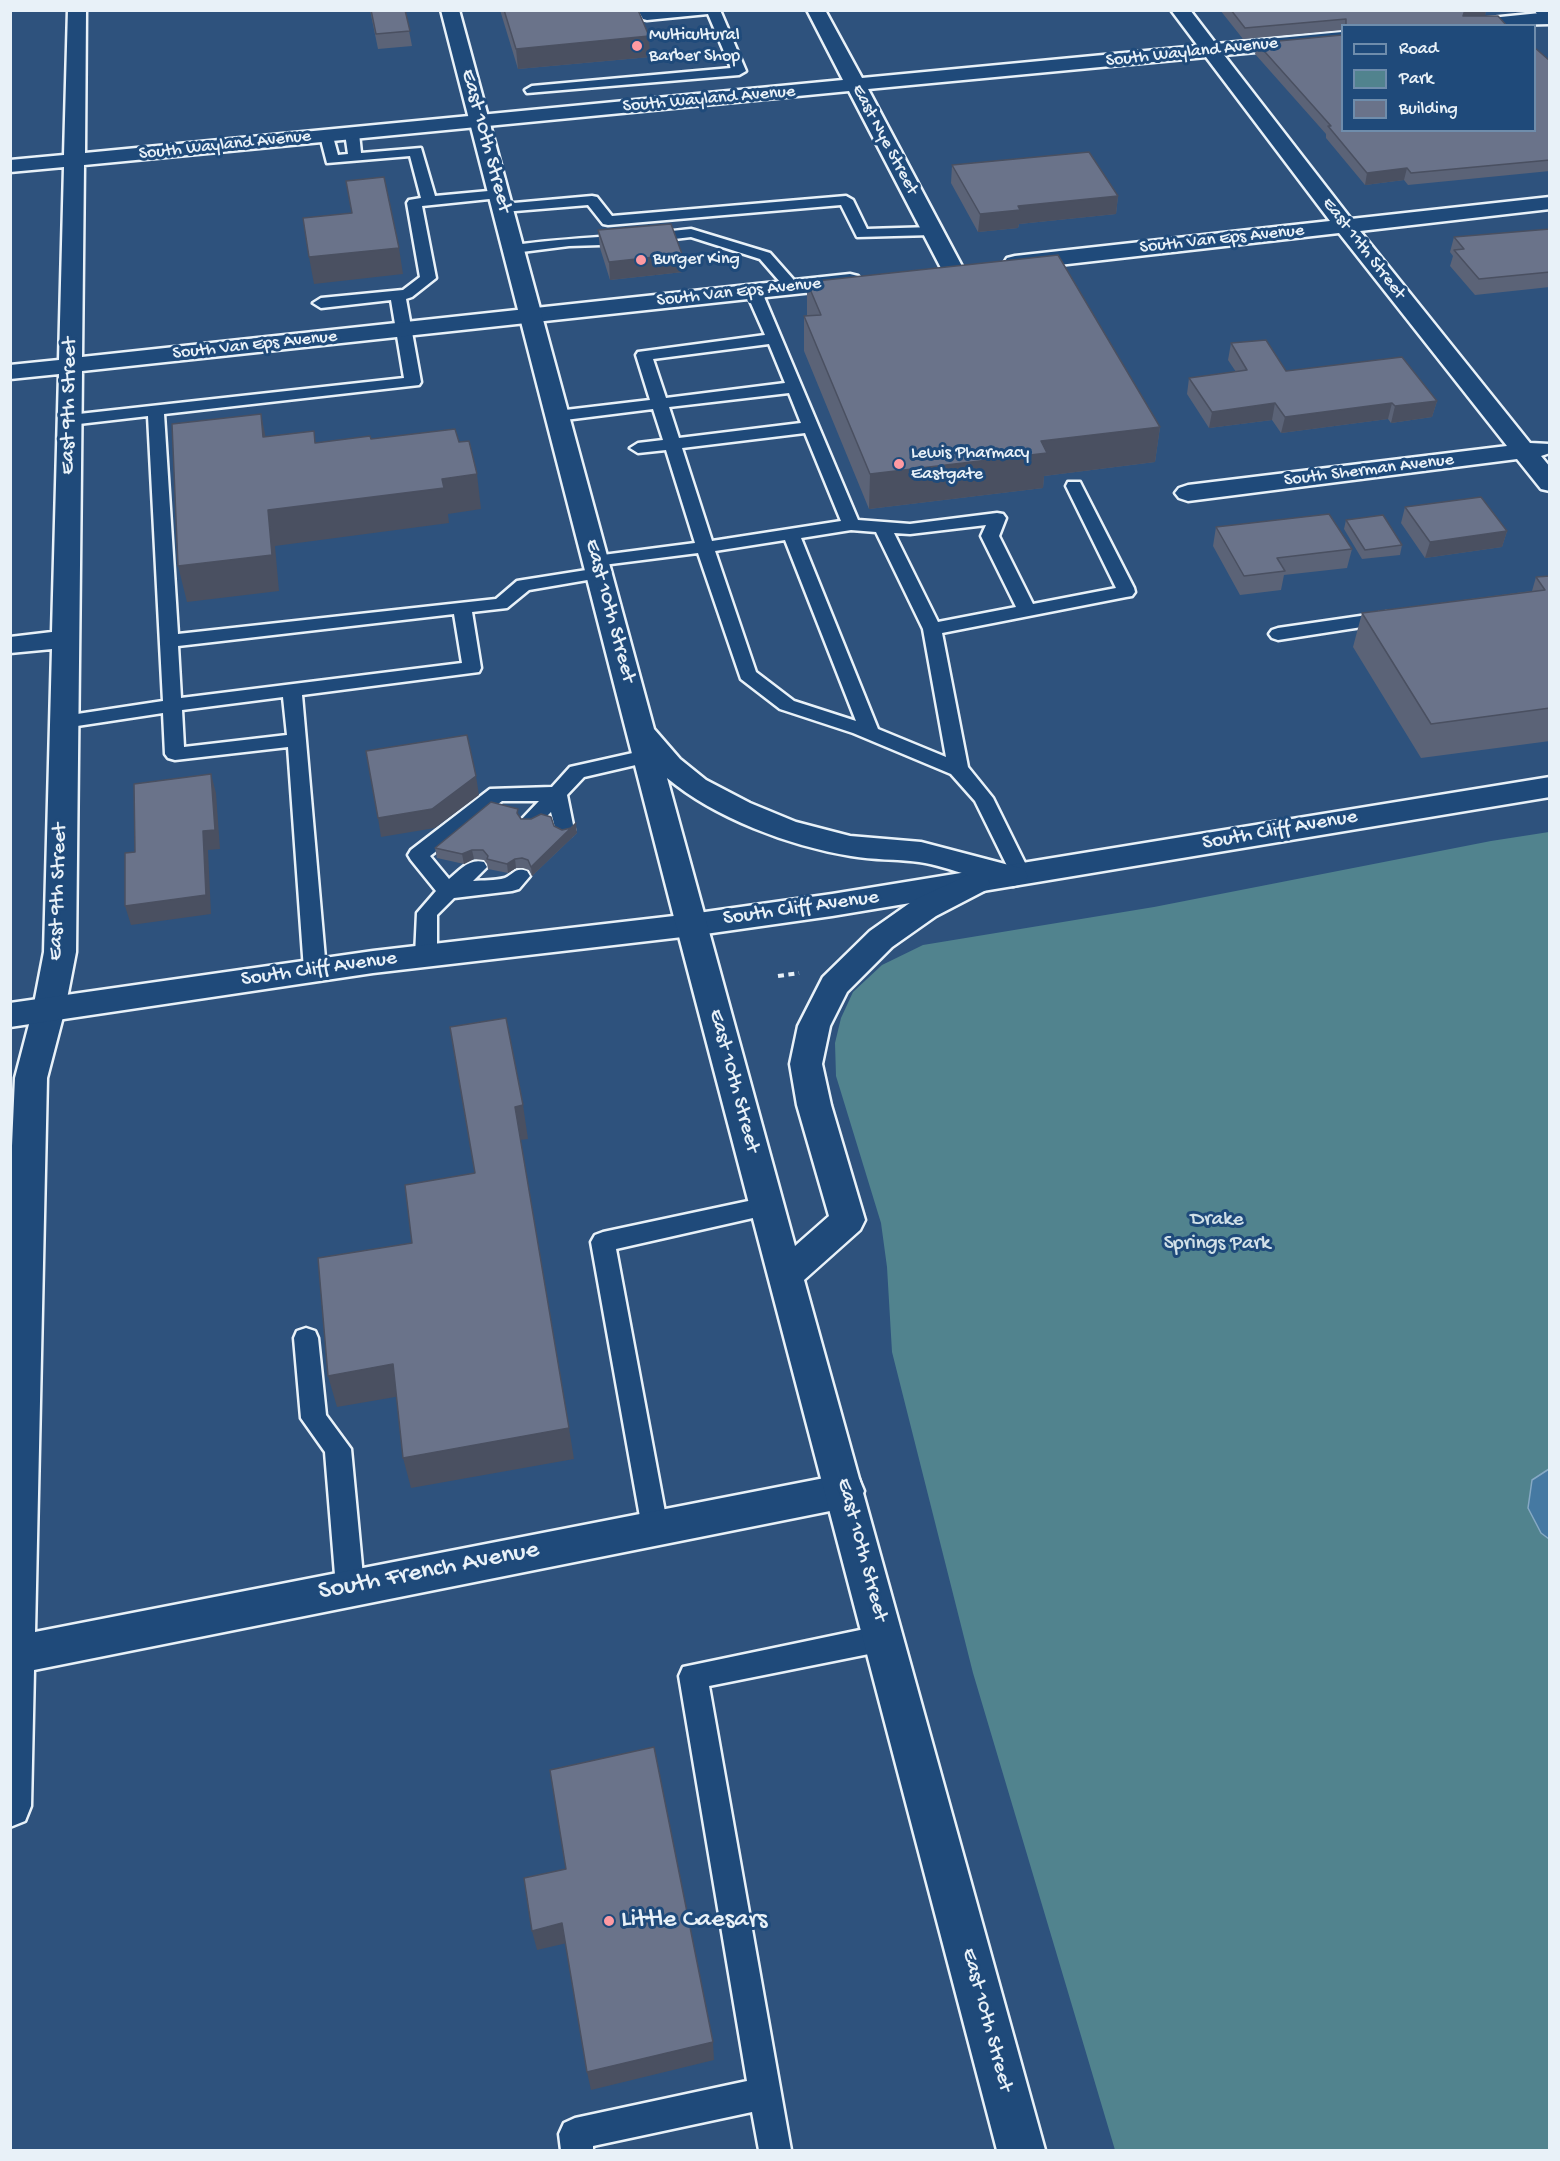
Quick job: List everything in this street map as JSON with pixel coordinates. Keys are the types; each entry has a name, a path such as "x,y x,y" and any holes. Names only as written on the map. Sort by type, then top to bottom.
{"street":[{"name":"East 9th Street","path":"10,1806 20,1134 60,952 77,10"},
{"name":"East 10th Street","path":"450,10 691,925 1021,2151"},
{"name":"East Nye Street","path":"816,10 953,270"},
{"name":"East 11th Street","path":"1180,10 1345,226 1550,484"},
{"path":"1543,10 1550,17"},
{"path":"1489,24 1550,17"},
{"name":"South Wayland Avenue","path":"10,166 1341,38"},
{"name":"South Van Eps Avenue","path":"930,272 1550,203"},
{"name":"South Van Eps Avenue","path":"10,372 872,279"},
{"name":"South Sherman Avenue","path":"1188,493 1550,448"},
{"path":"10,645 65,639"},
{"path":"643,744 696,787 740,810 787,830 850,846 921,852 1017,875"},
{"name":"South Cliff Avenue","path":"10,1015 315,970 691,925 975,883 1550,787"},
{"path":"786,1275 848,1220 814,1105 806,1064 814,1026 834,985 881,939 925,908 975,883"},
{"name":"South French Avenue","path":"12,1656 350,1587 845,1491"}],"lane":[{"path":"532,90 739,71 711,10 646,16 644,10"},
{"path":"722,72 734,97"},
{"path":"561,88 570,113"},
{"path":"395,129 398,153"},
{"path":"352,133 355,158"},
{"path":"327,136 332,160 417,151 429,202"},
{"path":"321,303 407,294 428,278 414,203 592,200 608,221 846,200 862,234 932,231"},
{"path":"514,249 569,242 633,240 691,233 765,256 792,287"},
{"path":"754,292 851,525"},
{"path":"70,420 413,382 398,294"},
{"path":"774,339 644,355 748,675 787,705 870,733 958,769 983,798 1017,875"},
{"path":"557,416 795,387"},
{"path":"156,411 175,754 297,740"},
{"path":"638,448 811,427"},
{"path":"932,629 1126,592 1074,486"},
{"path":"170,641 501,604 523,585 597,567 705,547 851,525 910,529 997,518 990,536 1027,611"},
{"path":"884,528 932,629 958,769"},
{"path":"791,534 870,733"},
{"path":"64,722 173,705 472,668 462,608"},
{"path":"1278,634 1408,615"},
{"path":"292,691 315,970"},
{"path":"530,821 577,772 643,744"},
{"path":"448,891 418,855 497,794 557,794"},
{"path":"557,794 564,830"},
{"path":"426,956 427,914 448,891 477,867"},
{"path":"448,891 512,884 520,876"},
{"path":"655,1528 603,1242 767,1206"},
{"path":"306,1338 314,1418 338,1449 350,1587"},
{"path":"775,2151 693,1677 884,1638"},
{"path":"577,2151 574,2134 765,2094"}],"path":[{"path":"778,976 800,973"}],"green space":[{"name":"Drake Springs Park","path":"1549,832 1549,2150 1115,2150 973,1673 892,1352 887,1267 881,1223 836,1076 835,1043 841,1018 853,992 882,965 923,945 1154,907 1491,841"}],"water":[{"path":"1549,1469 1549,1539 1541,1533 1528,1508 1532,1480"}],"building":[{"path":"371,10 405,10 410,31 376,34"},
{"path":"504,10 638,10 649,36 516,49"},
{"path":"1231,10 1465,10 1463,16 1498,16 1505,24 1346,24 1346,19 1245,28"},
{"path":"1341,35 1341,132 1536,132 1536,49 1550,61 1550,160 1411,173 1407,168 1367,173 1328,126 1331,126 1257,43"},
{"path":"1089,152 1118,196 1018,206 1020,210 980,214 952,165"},
{"path":"384,177 399,248 309,257 303,218 352,213 346,181"},
{"path":"671,224 682,254 609,262 598,230"},
{"path":"1550,229 1550,272 1479,279 1454,250 1464,249 1454,237"},
{"path":"1058,255 1160,427 1041,441 1047,453 870,474 804,316 821,315 807,282"},
{"path":"1266,340 1286,371 1402,357 1437,401 1395,406 1392,403 1285,417 1275,403 1212,412 1189,378 1247,370 1231,343"},
{"path":"261,414 263,437 314,431 315,443 455,429 459,442 469,441 477,474 442,479 444,488 268,510 272,555 178,566 172,424"},
{"path":"1481,497 1507,531 1430,542 1405,507"},
{"path":"1329,514 1352,549 1277,558 1285,571 1244,576 1216,527"},
{"path":"1383,515 1402,545 1365,550 1346,520"},
{"path":"1550,576 1550,708 1431,724 1362,613 1545,590 1536,577"},
{"path":"467,735 476,776 432,809 378,818 366,751"},
{"path":"211,774 215,830 203,831 206,895 125,906 125,853 135,852 134,784"},
{"path":"491,802 518,809 517,813 521,819 531,819 541,814 551,817 554,826 562,830 571,828 531,867 528,860 522,858 507,864 487,859 488,856 483,850 472,850 462,854 435,848"},
{"path":"506,1018 523,1105 515,1107 569,1428 403,1458 393,1364 328,1376 318,1258 412,1243 405,1185 475,1173 450,1027"},
{"name":"Little Caesars","path":"654,1747 713,2042 587,2072 562,1923 532,1931 524,1878 566,1869 550,1770"}],"place":[{"name":"Multicultural Barber Shop","path":"637,46"},
{"name":"Burger King","path":"641,260"},
{"name":"Lewis Pharmacy Eastgate","path":"899,464"},
{"name":"Little Caesars","path":"609,1921"}]}
